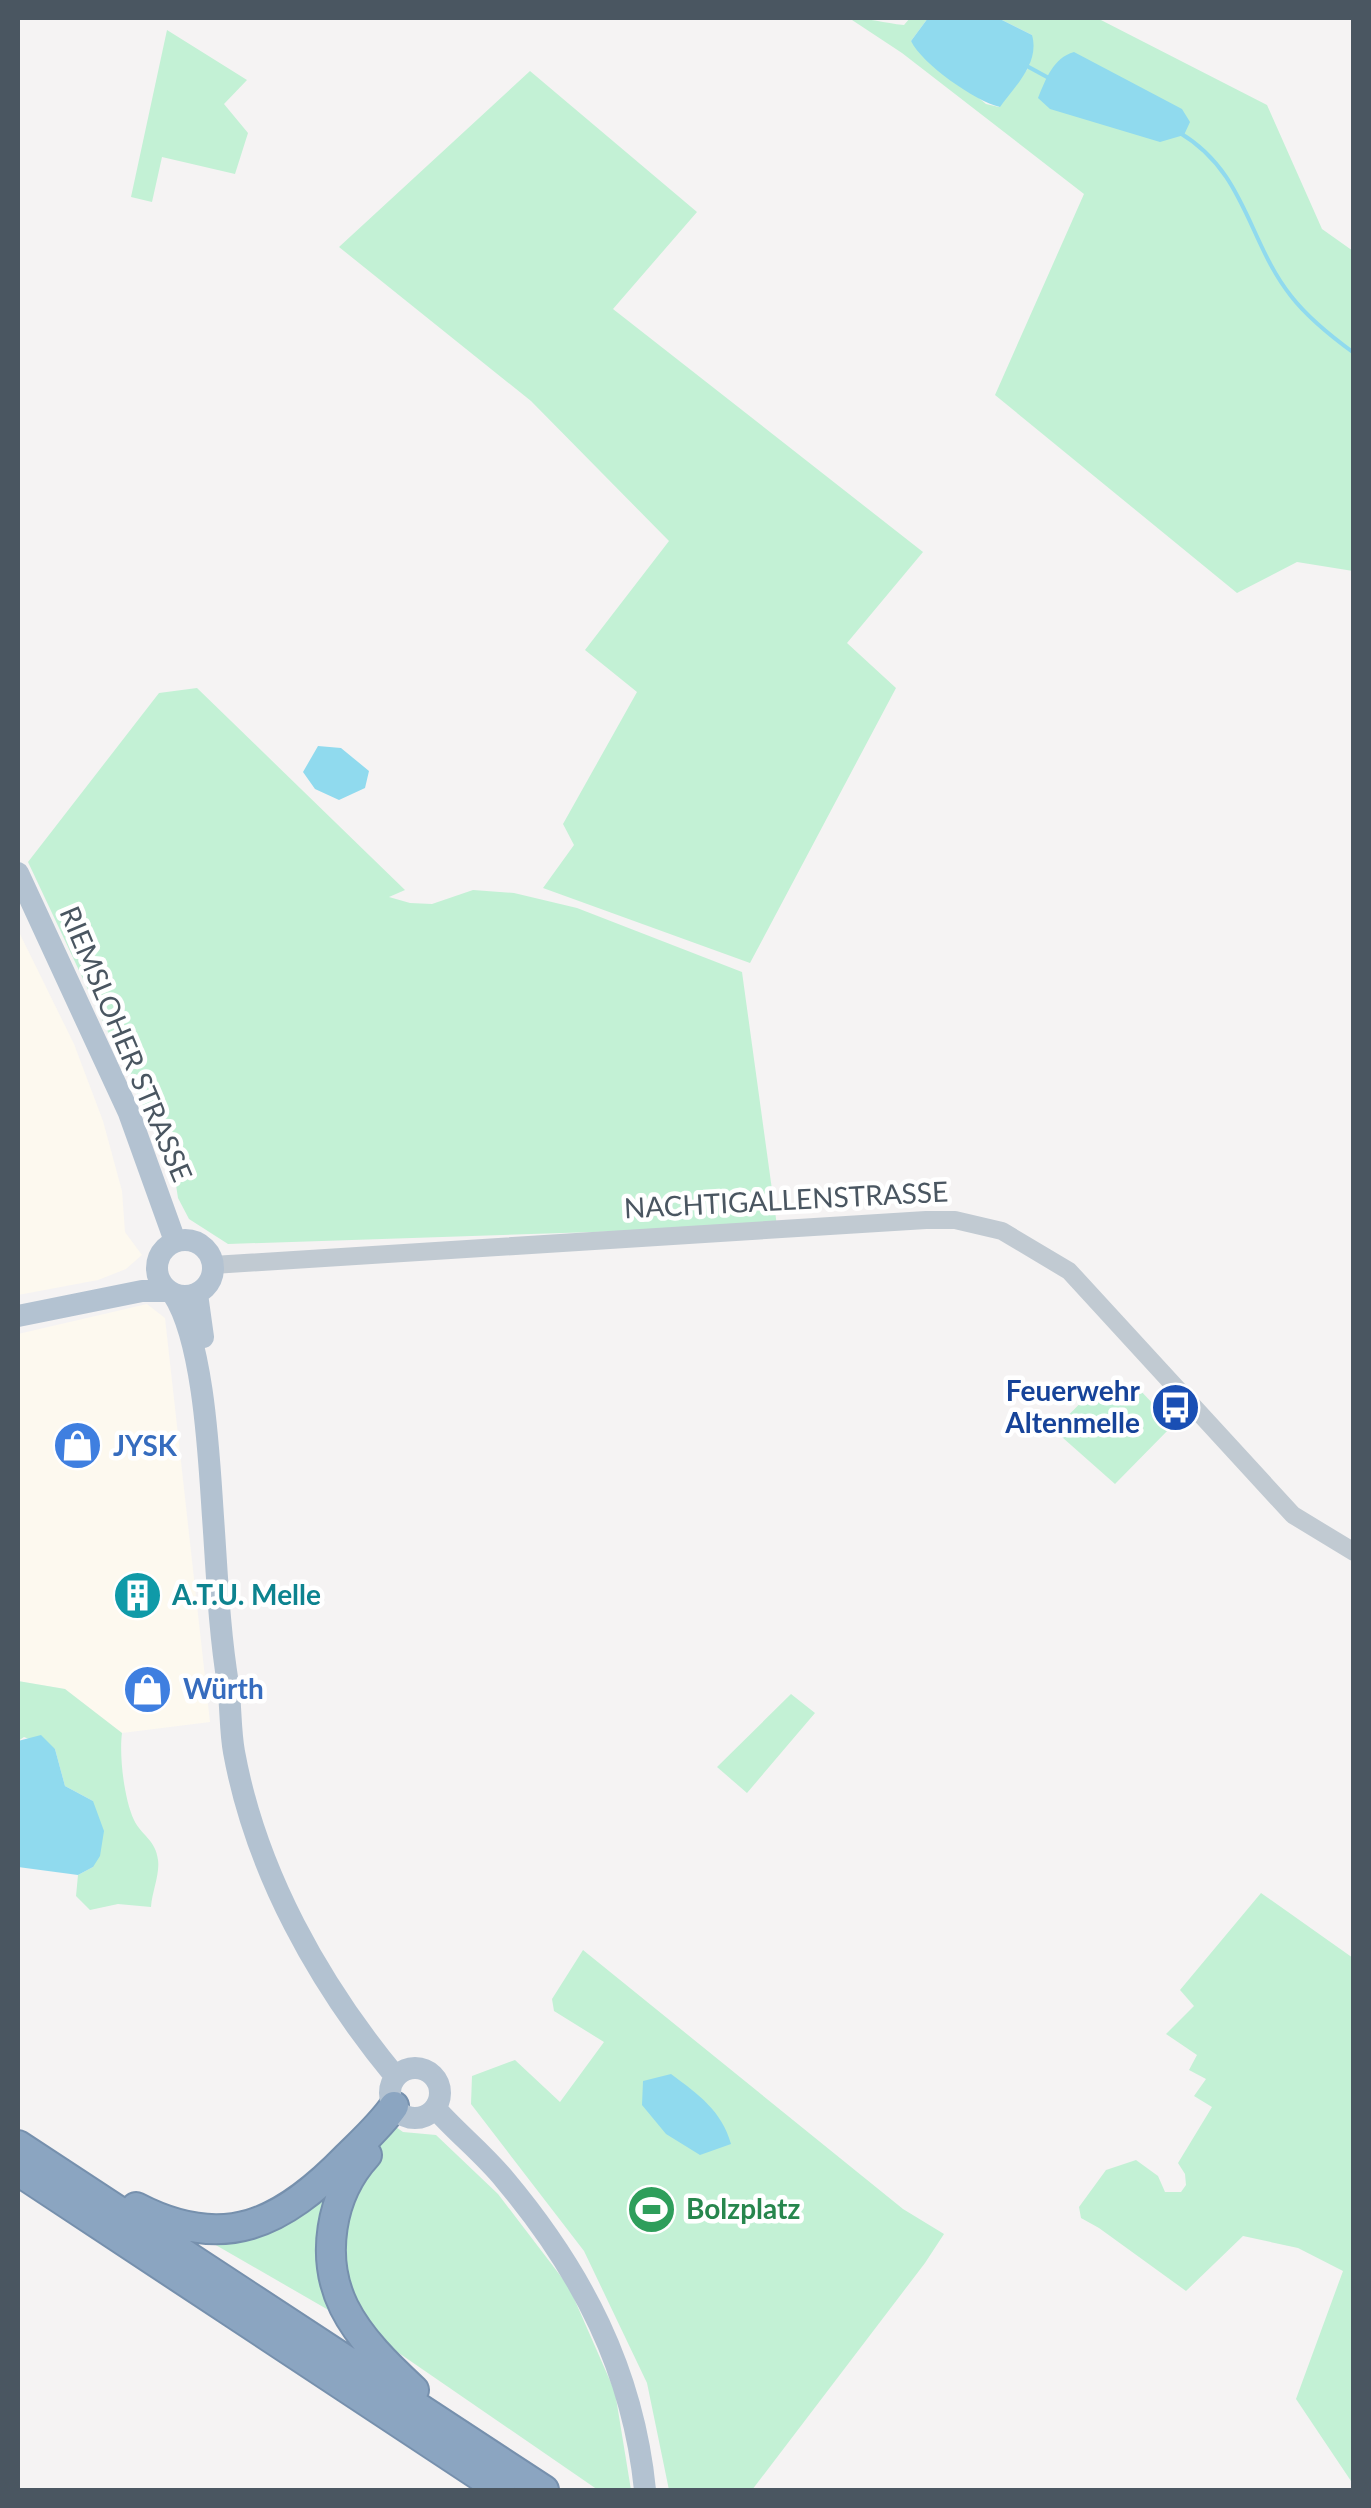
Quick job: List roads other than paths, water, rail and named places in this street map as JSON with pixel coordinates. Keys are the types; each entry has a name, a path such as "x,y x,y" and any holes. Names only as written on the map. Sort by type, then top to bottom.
{"highway":[{"path":"18,2144 157,2218 191,2228 235,2229 269,2220 293,2206 401,2112"},
{"path":"401,2112 398,2122 361,2161 340,2196 330,2235 333,2273 344,2306 366,2340 466,2439"},
{"path":"18,2144 544,2490"},
{"path":"18,2171 501,2490"},
{"path":"370,2404 472,2490"}],"main road":[{"name":"RIEMSLOHER STRASSE","path":"18,873 128,1113 176,1241"},
{"path":"18,1316 142,1291 170,1292 185,1297 198,1294 210,1280 213,1265 202,1246 190,1240 176,1241 162,1251 157,1275 170,1292 186,1319 204,1412 222,1655 228,1684"},
{"path":"18,1307 138,1276 157,1262"},
{"path":"198,1294 216,1404 234,1752 268,1870 320,1970 345,2006 368,2025 400,2072"},
{"path":"423,2068 437,2080 440,2094 435,2108 422,2117 401,2112 390,2091 400,2072 423,2068"},
{"path":"435,2108 503,2178 564,2257 600,2324 628,2390 645,2490"}],"street":[{"name":"NACHTIGALLENSTRASSE","path":"213,1265 926,1220 955,1220 1002,1231 1069,1271 1294,1515 1354,1552"}],"water":[{"path":"928,18 998,18 1032,35 1029,65 1000,107 950,80 917,50 911,41"},
{"path":"1074,52 1182,109 1190,122 1184,135 1160,142 1050,109 1038,98 1055,64"},
{"path":"318,746 341,748 369,771 365,788 339,800 315,789 303,772"},
{"path":"41,1735 55,1749 65,1786 93,1801 104,1831 100,1856 93,1867 78,1875 18,1867 18,1741"},
{"path":"671,2074 715,2113 731,2144 700,2155 666,2134 642,2105 643,2081"}],"waterway":[{"path":"1025,65 1047,77"},
{"path":"1180,133 1202,149 1233,187 1291,296 1354,353"}],"place":[{"name":"Feuerwehr Altenmelle","path":"1175,1407"},
{"name":"JYSK","path":"78,1446"},
{"name":"A.T.U. Melle","path":"137,1595"},
{"name":"Würth","path":"148,1689"},
{"name":"Bolzplatz","path":"651,2209"}]}
